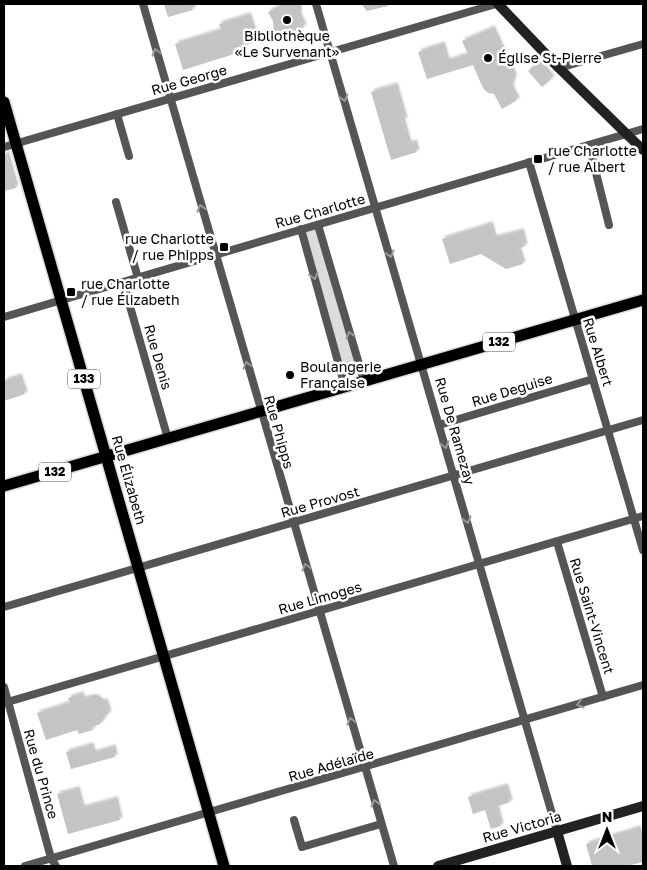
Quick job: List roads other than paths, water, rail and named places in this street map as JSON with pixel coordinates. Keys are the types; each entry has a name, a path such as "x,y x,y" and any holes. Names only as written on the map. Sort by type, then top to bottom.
{"main road":[{"name":"Rue Élizabeth","path":"4,102 224,866"},
{"name":"132","path":"4,486 643,300"}],"street":[{"name":"Rue Phipps","path":"143,4 260,412 394,866"},
{"name":"Rue De Ramezay","path":"316,4 567,866"},
{"name":"Rue George","path":"4,147 497,4"},
{"path":"497,4 643,150"},
{"path":"559,68 643,44"},
{"path":"117,114 129,156"},
{"name":"Rue Charlotte","path":"4,317 643,129"},
{"path":"589,145 609,225"},
{"name":"Rue Albert","path":"529,162 643,550"},
{"path":"116,202 138,278"},
{"path":"318,225 364,382"},
{"path":"301,229 345,387"},
{"name":"Rue Denis","path":"123,282 168,439"},
{"name":"Rue Deguise","path":"439,425 593,379"},
{"name":"Rue Provost","path":"4,607 454,477 643,420"},
{"name":"Rue Limoges","path":"6,702 643,516"},
{"name":"Rue Saint-Vincent","path":"557,542 603,697"},
{"name":"Rue Adélaïde","path":"25,866 365,768 643,685"},
{"name":"Rue du Prince","path":"4,687 6,702 51,858 56,866"},
{"name":"Rue Victoria","path":"438,866 643,806"},
{"path":"294,820 302,847 381,824"}],"place":[{"name":"Bibliothèque «Le Survenant»","path":"287,20"},
{"name":"Église St-Pierre","path":"488,58"},
{"name":"rue Charlotte / rue Albert","path":"538,159"},
{"name":"rue Charlotte / rue Phipps","path":"224,247"},
{"name":"rue Charlotte / rue Élizabeth","path":"71,292"},
{"name":"Boulangerie Française","path":"290,375"}]}
